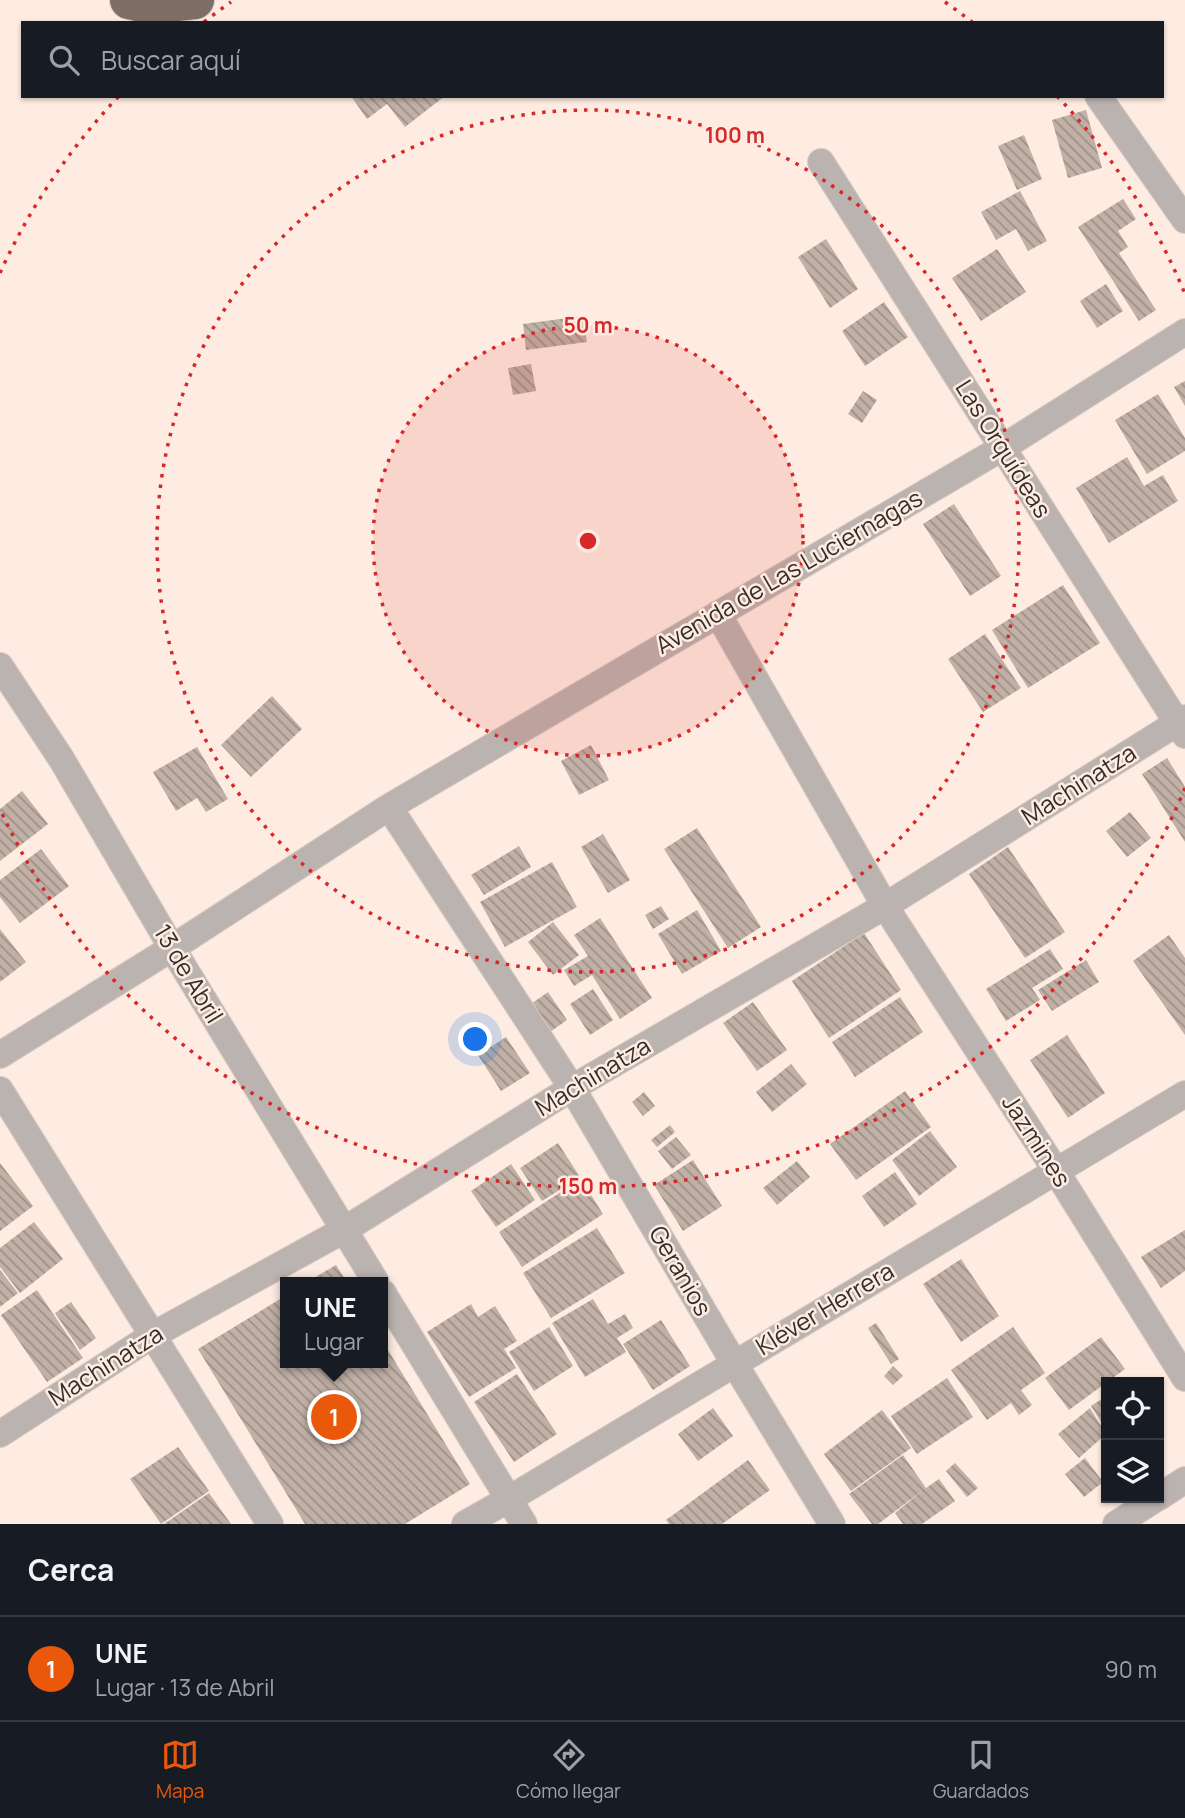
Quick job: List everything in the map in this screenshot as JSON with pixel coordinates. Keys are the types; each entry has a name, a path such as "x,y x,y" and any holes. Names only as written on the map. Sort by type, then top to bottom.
{"highway":[{"path":"129,0 150,5 195,0"}],"street":[{"path":"1099,98 1185,220"},
{"name":"Las Orquídeas","path":"821,162 1182,726"},
{"name":"Avenida de Las Luciernagas","path":"0,1055 172,948 389,807 1002,447 1185,332"},
{"name":"Jazmines","path":"718,614 885,906 1056,1171 1185,1378"},
{"name":"13 de Abril","path":"3,679 62,760 172,948 373,1277"},
{"name":"Machinatza","path":"0,1434 153,1335 344,1230 572,1088 885,906 1182,726"},
{"name":"Geranios","path":"389,807 572,1088 832,1524"},
{"path":"0,1090 270,1524"},
{"name":"Kléver Herrera","path":"465,1524 1185,1094"},
{"path":"388,1301 524,1524"},
{"path":"1164,1493 1185,1480"},
{"path":"1116,1524 1149,1503"}],"building":[{"path":"352,98 442,98 405,127 387,104 367,119"},
{"path":"1086,110 1102,168 1068,178 1052,120"},
{"path":"1024,135 1042,179 1017,190 998,146"},
{"path":"1020,191 1047,241 1028,251 1016,229 996,240 981,212"},
{"path":"1123,199 1136,219 1118,231 1128,247 1119,253 1156,310 1139,321 1078,227"},
{"path":"826,239 858,289 830,308 798,257"},
{"path":"997,249 1026,292 981,321 952,278"},
{"path":"1106,284 1123,311 1097,328 1080,301"},
{"path":"884,302 908,337 865,366 842,331"},
{"path":"583,316 587,342 526,350 523,324"},
{"path":"531,364 536,391 513,395 508,368"},
{"path":"1185,381 1185,406 1174,387"},
{"path":"863,391 877,400 862,423 848,414"},
{"path":"1158,394 1185,438 1185,451 1147,474 1115,420"},
{"path":"1127,457 1144,486 1163,475 1178,501 1109,543 1076,488"},
{"path":"954,504 1001,576 970,596 923,524"},
{"path":"1063,585 1100,643 1028,688 992,630"},
{"path":"985,634 1021,688 983,712 948,659"},
{"path":"272,696 302,729 251,777 221,745"},
{"path":"591,745 609,780 579,795 561,761"},
{"path":"197,747 228,799 206,812 197,798 176,811 153,772"},
{"path":"1167,758 1185,787 1185,842 1142,774"},
{"path":"22,791 48,824 0,861 0,809"},
{"path":"1130,812 1151,838 1127,857 1106,831"},
{"path":"697,828 761,927 728,948 664,849"},
{"path":"603,834 630,880 608,893 581,847"},
{"path":"519,846 531,867 484,895 471,875"},
{"path":"1008,847 1065,932 1025,958 969,874"},
{"path":"41,849 69,886 20,923 0,897 0,880"},
{"path":"552,862 577,907 505,947 480,902"},
{"path":"661,906 669,919 653,929 645,915"},
{"path":"697,910 721,951 682,974 658,934"},
{"path":"600,918 652,998 620,1019 592,975 574,986 564,970 588,956 574,935"},
{"path":"553,922 579,955 553,975 528,942"},
{"path":"0,929 26,962 0,982"},
{"path":"864,933 901,990 829,1038 792,981"},
{"path":"1169,935 1185,958 1185,1035 1133,961"},
{"path":"1050,949 1063,969 1032,988 1040,1000 1006,1021 986,989"},
{"path":"1086,960 1099,982 1052,1011 1038,990"},
{"path":"593,989 613,1020 590,1035 570,1004"},
{"path":"548,992 567,1020 547,1034 528,1006"},
{"path":"900,997 923,1032 855,1077 832,1042"},
{"path":"753,1002 787,1050 757,1071 723,1023"},
{"path":"1067,1035 1105,1093 1068,1118 1030,1060"},
{"path":"506,1037 530,1073 501,1091 478,1055"},
{"path":"791,1064 807,1084 772,1112 756,1092"},
{"path":"905,1091 931,1127 856,1180 830,1144"},
{"path":"644,1092 655,1106 643,1116 632,1102"},
{"path":"670,1125 675,1132 657,1147 651,1140"},
{"path":"930,1131 957,1167 919,1196 892,1160"},
{"path":"676,1137 691,1155 672,1169 658,1151"},
{"path":"558,1143 580,1177 542,1201 520,1168"},
{"path":"693,1160 722,1206 683,1231 654,1185"},
{"path":"797,1161 810,1177 777,1205 763,1188"},
{"path":"0,1163 33,1206 0,1231"},
{"path":"511,1164 535,1200 496,1227 471,1191"},
{"path":"895,1172 917,1204 884,1227 862,1196"},
{"path":"581,1179 603,1214 522,1267 499,1232"},
{"path":"34,1222 63,1259 20,1293 0,1267 0,1248"},
{"path":"597,1228 625,1273 551,1318 523,1273"},
{"path":"1185,1230 1185,1271 1161,1288 1141,1257"},
{"path":"961,1259 999,1316 961,1342 923,1284"},
{"path":"336,1265 344,1277 316,1277"},
{"path":"0,1270 18,1293 0,1307"},
{"path":"37,1290 83,1358 47,1382 1,1315"},
{"path":"280,1299 280,1368 388,1368 388,1350 470,1484 405,1524 305,1524 198,1349"},
{"path":"593,1299 608,1324 625,1314 633,1328 617,1338 626,1352 585,1377 552,1323"},
{"path":"71,1302 96,1338 80,1350 55,1313"},
{"path":"471,1304 478,1317 495,1306 517,1341 504,1349 516,1368 469,1397 427,1332"},
{"path":"661,1320 690,1366 653,1390 623,1344"},
{"path":"876,1323 899,1359 891,1364 868,1328"},
{"path":"549,1327 573,1366 534,1391 509,1352"},
{"path":"1013,1327 1045,1373 1021,1390 1032,1405 1019,1415 1011,1403 987,1420 951,1370"},
{"path":"1101,1337 1125,1369 1114,1377 1101,1377 1101,1387 1069,1410 1045,1378"},
{"path":"893,1366 903,1376 893,1385 884,1376"},
{"path":"517,1374 557,1434 514,1462 474,1402"},
{"path":"947,1378 973,1417 917,1454 891,1416"},
{"path":"1101,1399 1101,1422 1091,1406"},
{"path":"713,1408 733,1436 698,1461 678,1434"},
{"path":"1090,1408 1101,1426 1101,1438 1079,1458 1058,1434"},
{"path":"882,1410 911,1448 851,1491 824,1454"},
{"path":"178,1447 209,1491 161,1524 130,1479"},
{"path":"903,1455 926,1488 939,1479 955,1501 922,1524 903,1524 895,1513 922,1491 878,1524 872,1524 849,1494"},
{"path":"1085,1458 1101,1479 1101,1484 1084,1497 1065,1474"},
{"path":"748,1460 770,1490 722,1524 669,1524 666,1520"},
{"path":"955,1463 978,1488 967,1497 946,1471"},
{"path":"209,1493 231,1524 164,1524"}],"place":[{"name":"UNE","path":"334,1417"}]}
